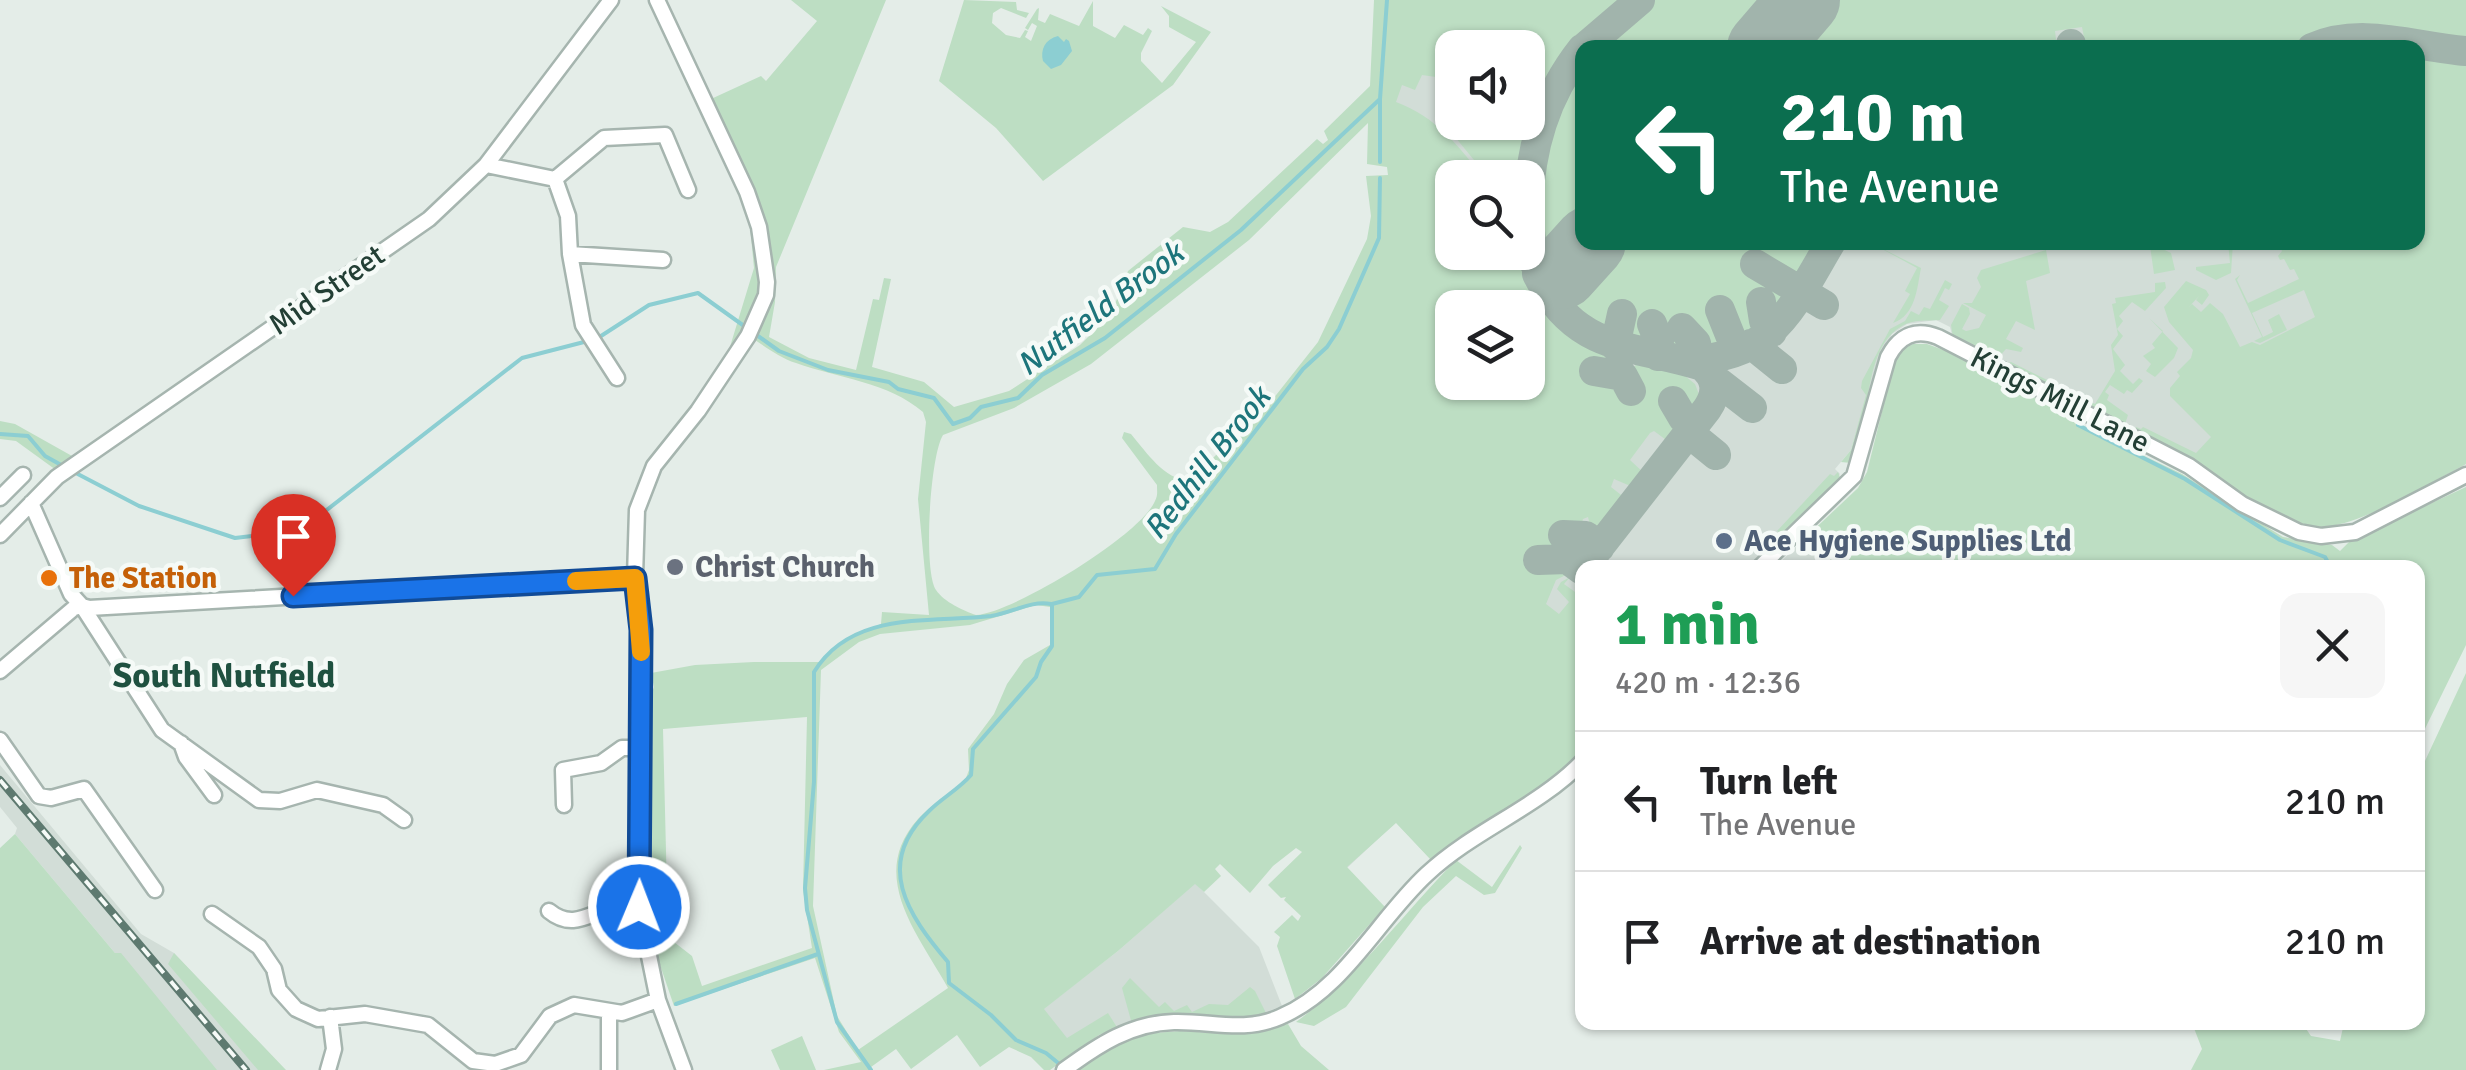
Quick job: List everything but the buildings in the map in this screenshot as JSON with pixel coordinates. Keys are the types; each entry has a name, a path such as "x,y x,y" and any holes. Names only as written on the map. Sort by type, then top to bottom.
{"street":[{"name":"Mid Street","path":"0,535 76,464 428,219 486,165 611,0"},
{"path":"658,0 723,137 759,227 768,282 748,336 698,411 668,446 645,484 637,510 635,578 641,630 642,748 639,907 658,1000 684,1070"},
{"path":"556,179 604,138 664,135 688,190"},
{"path":"486,165 556,179"},
{"path":"556,179 568,216 570,254 583,325 618,378"},
{"path":"570,254 663,260"},
{"name":"Kings Mill Lane","path":"1767,560 1852,478 1862,456 1877,386 1888,356 1899,340 1918,332 1938,337 2189,466 2242,504 2299,532 2321,536 2354,532 2466,475"},
{"path":"0,498 23,475"},
{"path":"31,504 71,594 162,730 258,800 280,801 317,790 384,804 404,820"},
{"path":"2,665 74,608 82,606 635,578"},
{"path":"0,740 39,796 51,798 84,789 155,890"},
{"path":"181,742 186,757 214,795"},
{"path":"564,805 564,770 601,763 622,748 642,748"},
{"path":"1067,1068 1106,1040 1139,1028 1176,1022 1248,1027 1294,1010 1330,982 1432,870 1545,794 1575,768"},
{"path":"548,911 572,921 614,906 639,907"},
{"path":"212,914 259,946 274,969 279,990 296,1009 318,1020 364,1014 428,1025 472,1061 522,1063 550,1016 574,1005 622,1013 658,1000"},
{"path":"608,1070 609,1011"},
{"path":"328,1070 334,1049 330,1017"}],"shaded area":[{"path":"1396,0 2466,0 2466,464 2358,518 2328,527 2312,526 2269,510 2179,451 2133,432 1962,342 1952,335 1950,327 1936,320 1907,324 1892,334 1878,359 1851,450 1835,469 1840,474 1757,560 1575,560 1575,613 1559,615 1545,604 1522,627 1575,738 1575,758 1432,861 1396,822 1347,868 1257,454 1388,227"},
{"path":"1805,538 1832,560 1782,560"},
{"path":"0,765 141,934 174,953 284,1070 205,1070 115,953 15,834 17,828 0,807"},
{"path":"1195,883 1259,947 1282,1006 1258,1015 1148,1019 1117,1027 1108,1014 1067,1039 1043,1009 1118,951"}],"green space":[{"path":"791,0 886,0 776,267 769,337 809,358 856,370 873,299 879,300 884,278 891,279 872,367 924,382 954,407 1009,391 1080,345 1111,314 1128,271 1183,227 1210,232 1228,222 1317,139 1323,144 1328,140 1324,131 1370,86 1374,0 1626,0 1581,40 1575,40 1575,47 1553,76 1545,78 1545,30 1435,30 1435,77 1422,75 1415,90 1402,85 1396,102 1435,124 1435,140 1452,140 1469,160 1435,160 1435,270 1528,270 1533,290 1435,290 1435,400 1545,400 1545,310 1561,326 1589,343 1630,359 1622,369 1594,368 1591,374 1614,378 1632,396 1637,390 1629,373 1639,361 1669,366 1671,373 1674,367 1695,384 1703,405 1694,417 1683,411 1677,397 1669,398 1677,422 1685,429 1673,445 1654,431 1650,433 1630,460 1646,475 1635,488 1614,479 1611,487 1625,502 1614,517 1610,514 1606,519 1612,524 1598,541 1593,537 1588,517 1583,519 1579,532 1560,532 1562,538 1594,547 1583,560 1576,560 1569,553 1544,557 1536,554 1532,559 1537,566 1563,562 1575,568 1556,580 1546,604 1559,614 1569,602 1557,589 1570,577 1564,584 1575,592 1575,760 1558,777 1432,861 1396,823 1347,867 1385,907 1322,978 1295,999 1277,946 1280,937 1274,932 1292,915 1298,921 1301,916 1284,900 1286,897 1281,898 1268,885 1302,852 1296,848 1273,866 1250,893 1220,864 1215,869 1221,876 1204,892 1195,884 1044,1009 1067,1038 1108,1013 1117,1027 1050,1070 1009,1047 980,1067 957,1035 911,1069 896,1049 872,1070 824,1070 861,1062 839,1032 815,958 674,1006 644,896 649,700 654,687 651,673 695,665 820,662 853,636 881,624 882,612 929,615 918,499 926,422 923,412 879,387 788,360 741,331 729,350 754,268 749,216 735,152 711,99 761,76 766,81 817,21","holes":["1368,123 1367,164 1387,167 1388,175 1366,176 1371,216 1367,239 1318,342 1269,404 1189,481 1164,470 1131,434 1124,432 1122,438 1157,485 1155,501 1145,516 1074,570 994,611 976,615 944,598 932,578 929,538 935,465 943,435 1014,408 1091,364 1249,240","1036,605 1050,607 1050,645 1024,660 1007,684 994,714 968,749 966,778 918,819 903,840 897,862 903,905 948,988 858,1050 837,1016 813,906 821,670 859,642 880,634 970,625","807,717 803,890 812,948 702,986 692,956 668,933 663,729"]},
{"path":"964,0 1016,2 1017,10 1029,13 1026,18 1001,8 993,13 992,23 1006,35 1020,38 1028,31 1025,37 1031,41 1037,26 1032,23 1028,30 1025,28 1037,9 1038,20 1045,23 1050,14 1079,26 1093,1 1093,26 1115,38 1124,25 1143,35 1148,28 1152,31 1141,61 1162,83 1196,42 1169,27 1169,16 1161,6 1211,32 1173,85 1043,181 996,128 939,81"},
{"path":"1653,0 2466,0 2466,45 2352,30 2314,40 2084,40 2082,27 2055,31 2056,40 1606,40"},
{"path":"2425,52 2466,57 2466,464 2366,515 2316,527 2282,518 2192,458 2133,432 2136,427 2143,427 2196,453 2211,437 2170,396 2170,388 2180,376 2177,372 2191,358 2193,350 2169,322 2164,307 2186,281 2209,295 2202,305 2196,300 2199,296 2188,308 2192,304 2201,312 2210,303 2223,314 2240,347 2252,342 2260,345 2315,317 2304,290 2252,313 2263,337 2273,332 2268,320 2279,314 2287,330 2260,343 2254,341 2262,337 2235,279 2240,275 2237,280 2248,303 2299,279 2284,259 2280,260 2282,251 2425,250"},
{"path":"1569,84 1575,86 1575,250 1814,250 1794,285 1753,258 1747,266 1791,290 1778,313 1768,321 1765,302 1759,298 1759,320 1764,324 1735,338 1726,307 1717,305 1714,312 1728,341 1700,349 1701,341 1686,325 1681,325 1679,330 1692,343 1693,350 1662,347 1664,340 1651,321 1648,326 1656,346 1620,338 1624,332 1624,312 1618,314 1615,336 1572,304 1545,269 1545,160 1540,160 1552,115"},
{"path":"1457,140 1531,140 1527,160 1474,160"},
{"path":"1884,250 1921,268 1911,307 1893,323 1910,294 1905,291 1917,268"},
{"path":"2046,250 2050,273 2026,281 2035,330 2016,321 2006,339 2023,348 2021,352 2006,349 1996,360 1953,337 1951,325 1962,304 1970,314 1962,329 1966,331 1979,328 1986,315 1963,303 1972,303 1981,287 1977,278 1981,270"},
{"path":"2151,250 2171,253 2175,270 2154,274"},
{"path":"2229,250 2233,250 2231,273 2216,280 2196,270 2196,267 2230,263"},
{"path":"1945,280 1952,284 1939,300 1949,306 1940,320 1907,324 1884,343 1874,367 1851,463 1841,462 1851,450 1866,395 1862,381 1890,329 1905,321 1911,311 1919,315 1924,307 1930,309"},
{"path":"2165,282 2166,288 2145,311 2132,302 2119,316 2123,321 2117,329 2123,336 2113,349 2125,365 2120,371 2133,384 2139,378 2143,381 2132,393 2127,390 2124,394 2110,385 2105,392 2109,395 2107,400 2128,415 2124,427 2004,364 2011,362 2095,404 2115,371 2111,345 2118,335 2112,304 2116,303 2115,298 2155,292 2155,283"},
{"path":"2162,332 2178,348 2174,358 2155,377 2146,371 2151,364 2143,356 2155,348 2152,344"},
{"path":"1913,344 1927,344 1949,352 2079,421 2079,425 2182,474 2283,537 2332,545 2340,551 2350,541 2466,487 2466,645 2425,729 2425,560 1831,560 1805,538 1858,488 1867,472 1894,363 1901,350"},
{"path":"0,421 15,424 72,456 56,470 16,441 0,439"},
{"path":"1838,472 1841,480 1784,535 1777,531 1830,474"},
{"path":"2466,673 2466,1070 2191,1070 2202,1049 2195,1030 2307,1030 2311,1036 2340,1041 2342,1030 2425,1030 2425,761"},
{"path":"15,834 115,953 121,953 217,1070 0,1070 0,848"},
{"path":"1520,845 1522,848 1495,893 1484,895 1456,876 1423,907 1346,1007 1314,1026 1296,1022 1359,966 1456,860 1492,887"},
{"path":"174,953 286,1070 258,1070 168,964"},
{"path":"1130,978 1159,1007 1165,1002 1174,1011 1187,1005 1192,1012 1209,1004 1228,1005 1250,987 1266,1013 1258,1018 1132,1024 1122,988"},
{"path":"1288,1024 1301,1046 1329,1070 1074,1070 1117,1043 1141,1034 1231,1034"},
{"path":"802,1036 816,1070 780,1070 771,1050"}],"water":[{"path":"1058,36 1069,41 1072,51 1061,65 1051,69 1043,61 1043,49"}],"waterway":[{"name":"Redhill Brook","path":"1380,162 1387,0"},
{"name":"Nutfield Brook","path":"601,336 649,305 698,293 779,351 828,370 889,382 898,389 934,398 953,424 970,418 981,407 1018,398 1042,375 1105,338 1241,230 1380,99"},
{"name":"Redhill Brook","path":"1063,1067 1046,1053 1016,1040 949,983 948,962 920,926 902,889 903,850 912,831 929,811 971,775 973,749 1036,677 1052,646 1052,604 1079,597 1097,575 1155,569 1176,534 1303,369 1327,347 1339,329 1379,238 1380,178"},
{"name":"Nutfield Brook","path":"72,471 139,506 235,538 301,530 522,358 584,342"},
{"path":"2078,425 2185,479 2280,540 2327,560"},
{"name":"Nutfield Brook","path":"0,434 28,436 45,456 63,466"},
{"path":"871,1070 837,1022 807,910 805,888 814,782 814,672 830,652 871,629 918,620 991,616 1051,604"},
{"path":"676,1004 818,954"}],"taxiway":[{"path":"1593,40 1640,0"},
{"path":"2344,40 2388,40"},
{"path":"2425,45 2466,51"},
{"path":"1533,160 1549,104 1575,59"},
{"path":"1683,360 1713,358 1759,341 1790,309 1826,250"},
{"path":"1755,264 1824,305"},
{"path":"1538,270 1543,280 1552,282"},
{"path":"1537,274 1552,300 1587,332 1629,348 1702,366 1714,386 1707,409 1589,560"},
{"path":"1761,302 1764,321 1772,332"},
{"path":"1720,310 1736,350"},
{"path":"1615,346 1622,314"},
{"path":"1652,324 1659,341 1658,356"},
{"path":"1682,328 1696,343 1699,360"},
{"path":"1751,344 1782,369"},
{"path":"1594,371 1623,376 1631,391"},
{"path":"1712,377 1752,408"},
{"path":"1673,401 1693,427"},
{"path":"1689,433 1716,455"},
{"path":"1563,535 1586,536 1600,547"},
{"path":"1538,560 1567,559 1575,565"}],"runway":[{"path":"1770,40 1804,0"},
{"path":"1562,273 1583,250"}],"railway":[{"path":"0,780 246,1070"}],"slow traffic":[{"path":"576,581 635,578 641,652"}],"place":[{"name":"Ace Hygiene Supplies Ltd","path":"1724,541"},
{"name":"Christ Church","path":"675,567"},
{"name":"The Station","path":"49,578"}],"district":[{"name":"South Nutfield","path":"224,675"}],"route":[{"path":"293,596 635,578 641,630 639,907"}]}
